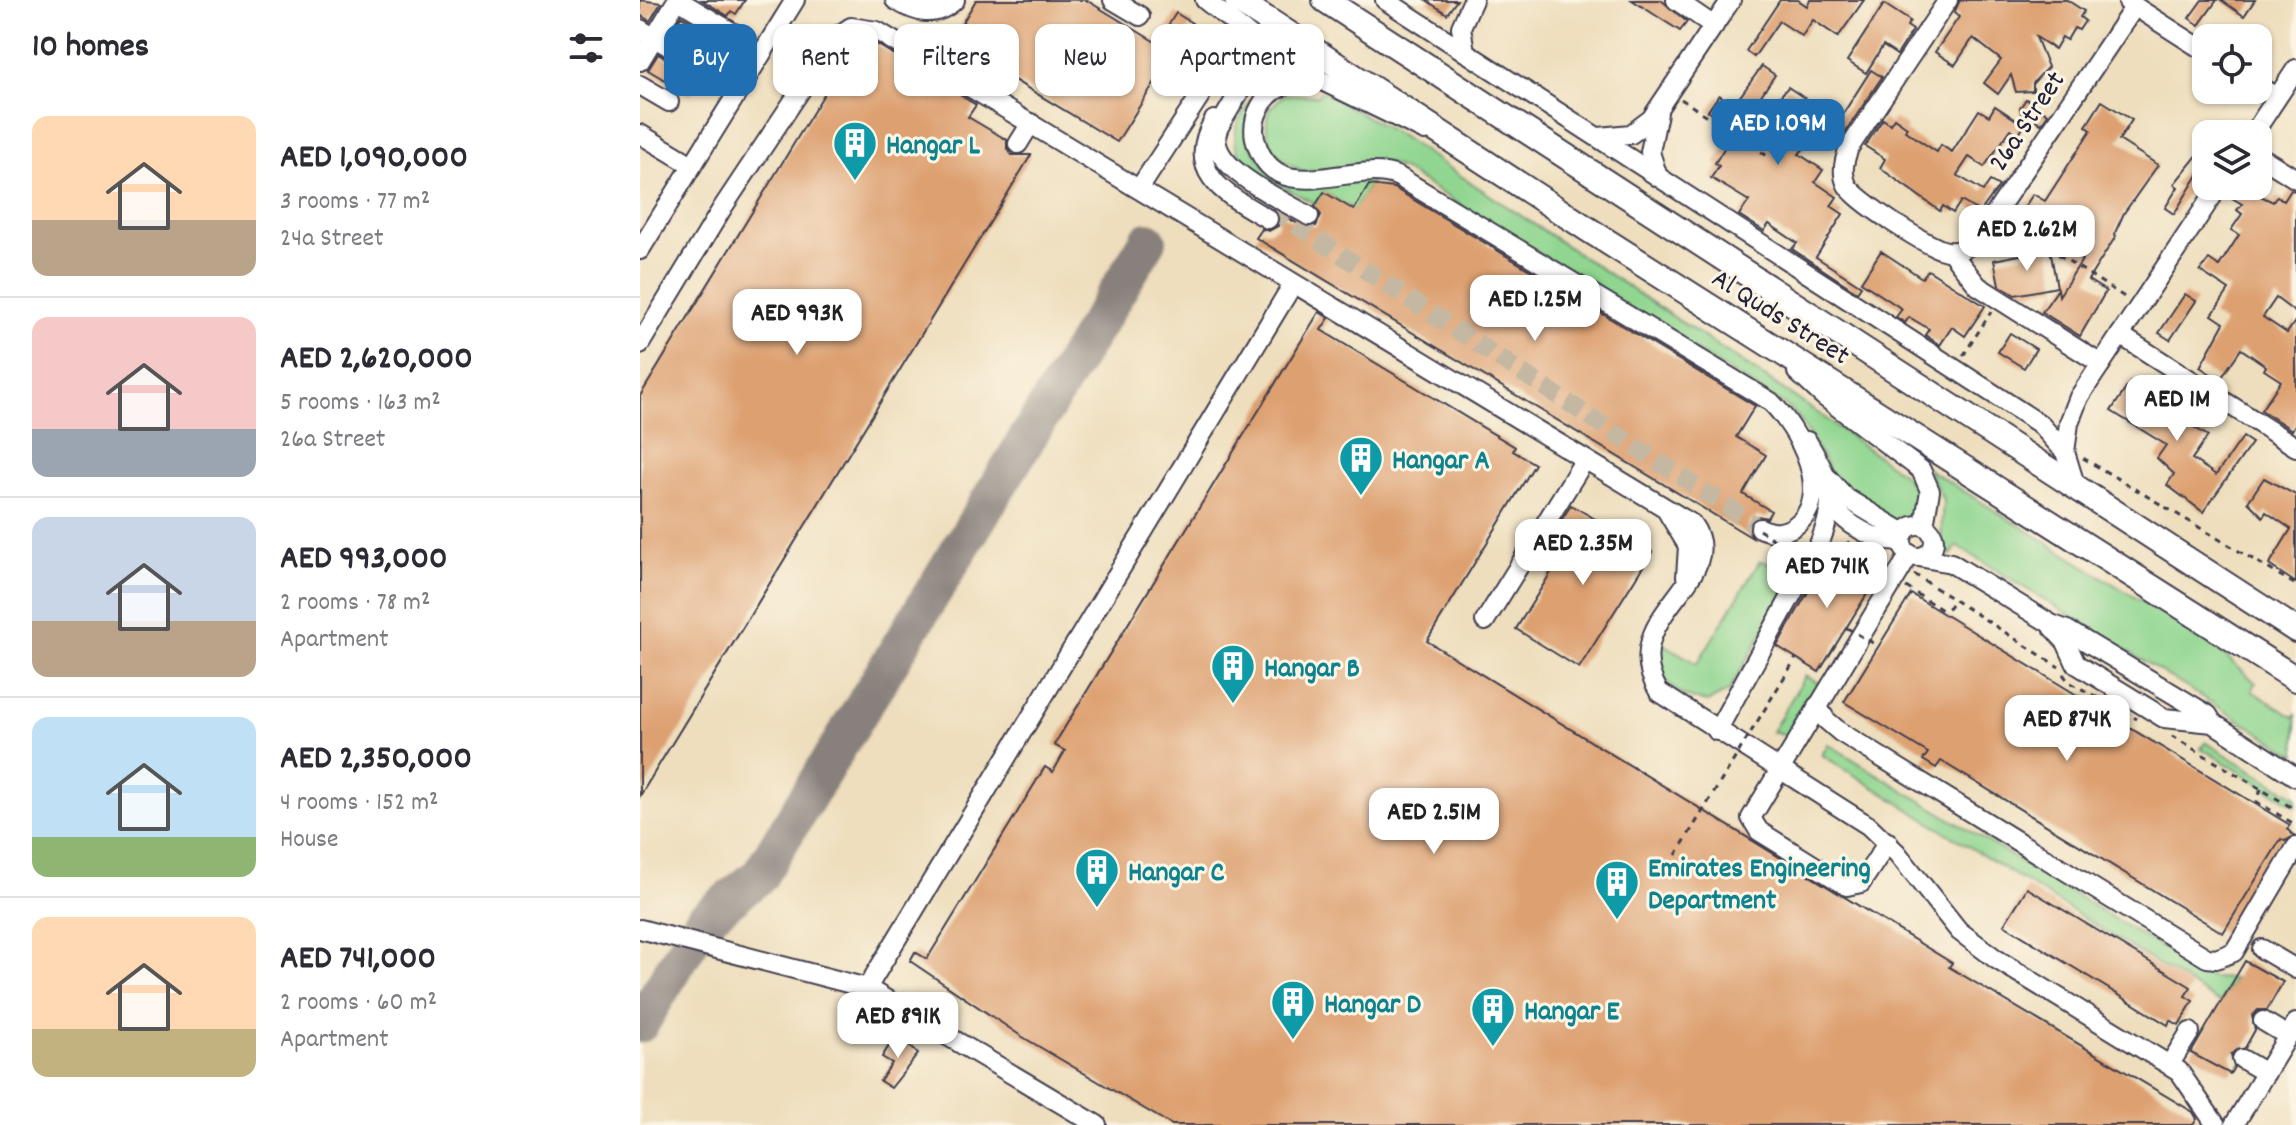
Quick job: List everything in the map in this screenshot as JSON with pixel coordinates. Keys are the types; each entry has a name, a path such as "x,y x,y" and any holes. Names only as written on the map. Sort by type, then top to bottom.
{"main road":[{"name":"Al Quds Street","path":"1237,0 2296,679"},
{"name":"Al Quds Street","path":"1325,0 2296,630"}],"street":[{"path":"640,61 647,33 678,0 718,24"},
{"path":"640,250 795,0"},
{"path":"895,0 911,10 928,13 945,9 955,0"},
{"path":"1113,0 1140,16"},
{"path":"1205,0 1235,24"},
{"path":"1385,0 2029,417 2050,432 2065,450 2076,488"},
{"path":"1465,52 1461,27 1473,0"},
{"path":"1676,0 1714,26"},
{"path":"1596,137 1631,134 1659,110 1731,0"},
{"path":"1948,0 1849,148 1844,175 1856,196 1931,246 1951,252 1967,276 2101,364"},
{"path":"2130,3 2192,43"},
{"name":"26a Street","path":"1951,252 1974,243 1995,214 2130,3"},
{"path":"640,344 723,207 843,31 860,26 877,31 1664,509 1676,522 1688,546 1689,559 1684,584 1655,629 1648,646 1647,665 1659,692 1853,814 1888,842 1944,915 1976,946 2170,1064 2186,1078 2216,1125"},
{"path":"2262,120 2296,69"},
{"path":"1324,82 1398,121 1447,137"},
{"path":"640,85 669,102"},
{"path":"2272,94 2277,97"},
{"path":"1139,189 1199,96"},
{"path":"1227,96 1203,141 1203,160 1225,193 1270,215"},
{"path":"1239,96 1226,118 1225,141 1232,154 1311,212"},
{"path":"1272,96 1255,119 1254,133 1261,156 1279,173 1302,181 1367,170 1399,177 1763,395 1790,426 1805,437 1827,477 1846,498 1909,546 1933,547 1929,531 1930,491 1921,470 1823,396 1764,339"},
{"path":"1658,177 1652,164 1650,141 1659,110"},
{"path":"1018,144 1031,123"},
{"path":"640,134 692,165"},
{"path":"2272,164 2296,179"},
{"path":"2065,450 2069,423 2079,397 2210,200"},
{"path":"867,988 1293,284"},
{"path":"2120,335 2296,447"},
{"path":"2029,417 2062,411 2079,397"},
{"path":"1760,529 1778,533 1788,531 1799,523 1812,501 1812,475 1790,426"},
{"path":"1485,621 1584,461"},
{"path":"1827,477 1832,504 1841,516 1877,538 1909,546 1951,563 2208,715 2213,723 2296,777"},
{"path":"1717,731 1817,549 1832,504"},
{"path":"1888,842 1861,883 1847,886 1759,831 1751,818 1909,546 1913,526 1929,531 1951,563"},
{"path":"2051,624 2066,642 2076,664 2144,706 2169,719 2213,723"},
{"path":"2091,673 2094,660 2104,653"},
{"path":"2109,684 2123,664"},
{"path":"2144,706 2157,685"},
{"path":"1817,706 1840,732 2192,946 2198,954 2216,959 2234,952 2296,847"},
{"path":"640,929 867,988 1097,1125"},
{"path":"2262,949 2296,969"},
{"path":"2234,1125 2292,1030 2263,1021"},
{"path":"2170,1064 2190,1032"},
{"path":"2242,1059 2266,1073"}],"path":[{"path":"1671,92 1769,157"},
{"path":"1995,214 2139,306"},
{"path":"1954,369 1999,299"},
{"path":"2065,450 2296,585"},
{"path":"1760,529 1820,569"},
{"path":"1847,628 1878,646"},
{"path":"1676,855 1796,658"},
{"path":"2261,789 2257,802 2296,825"}],"green space":[{"path":"1324,93 1399,135 1808,406 1904,475 1917,491 1918,514 1900,525 1836,482 1800,419 1789,408 1402,169 1371,161 1316,173 1291,165 1273,148 1268,136 1269,109 1283,96 1324,96"},
{"path":"1253,98 1247,136 1267,169 1375,175 1354,210 1324,192 1316,205 1247,164 1238,152 1235,137 1239,119"},
{"path":"1928,469 2215,647 2256,683 2252,691 2293,717 2296,714 2296,755 1957,546 1951,555 1941,541 1943,500"},
{"path":"1760,561 1799,570 1729,691 1708,702 1677,691 1663,676 1659,655 1662,643 1697,664"},
{"path":"1805,676 1822,685 1792,733 1783,735 1772,732"},
{"path":"2205,742 2296,797 2296,806 2201,748"},
{"path":"1828,744 2211,978 2234,979 2220,1003 1822,755"}],"building":[{"path":"640,0 661,3 650,21 640,15"},
{"path":"702,0 745,0 736,14 731,11 728,16"},
{"path":"976,0 1086,0 1126,24 1035,24 1035,93 1019,83 1019,24 962,24"},
{"path":"1426,0 1457,0 1447,14"},
{"path":"1632,0 1661,0 1687,22 1680,31"},
{"path":"1780,0 1798,0 1807,6 1810,0 1864,0 1838,37 1813,20 1802,36 1779,21 1754,57 1746,51"},
{"path":"1960,0 2067,0 2084,11 2080,17 2085,21 2079,30 2074,28 2067,40 2062,37 2055,49 2036,37 2048,67 2033,83 2033,91 2016,92 2011,75 1998,94 1984,83 2001,60 1973,38 1955,65 1935,52 1959,17 1954,13"},
{"path":"2202,0 2217,0 2200,24 2189,18"},
{"path":"2221,0 2255,0 2244,16"},
{"path":"1884,4 1910,21 1907,26 1913,30 1897,55 1883,46 1866,73 1847,61"},
{"path":"1176,13 1191,24 1169,24"},
{"path":"681,16 695,24 676,24"},
{"path":"1135,30 1151,39 1151,88 1117,142 1041,96 1135,96"},
{"path":"878,45 894,55 894,96 961,96 976,105 968,117 1007,140 1007,149 1012,155 1031,155 640,796 640,396 823,96 878,96"},
{"path":"658,54 664,57 664,80 648,70"},
{"path":"1762,66 1775,75 1760,97 1772,106 1788,87 1831,116 1799,154 1823,170 1815,182 1837,197 1831,206 1843,214 1816,257 1861,286 1857,292 1792,249 1797,243 1769,224 1764,231 1739,215 1749,201 1711,178 1719,166 1715,163 1736,129 1708,111 1719,95 1734,105"},
{"path":"1871,70 1882,77 1844,134 1834,128"},
{"path":"2026,99 2048,114 2041,124 2030,116 2019,134 2011,129 1984,167 1969,157 1957,175 1983,191 1990,181 1999,186 1980,212 1961,201 1953,213 1943,206 1940,211 1880,168 1885,159 1865,146 1883,119 1890,124 1894,118 1907,127 1905,131 1937,152 1941,145 1952,152 1979,110 1989,116 1995,106 2024,125 2020,108"},
{"path":"2102,101 2132,120 2119,140 2158,165 2124,213 2116,236 2088,280 2106,291 2080,336 2042,312 2058,289 2059,296 2082,260 2017,219 2033,194 2045,201 2091,130 2086,126"},
{"path":"2192,162 2192,185 2174,214 2165,208 2178,187 2174,184"},
{"path":"1369,185 1394,188 1755,406 1736,437 1766,455 1743,494 1771,511 1767,518 1758,516 1749,523 1748,530 1754,539 1256,238 1262,229 1269,231 1278,226 1278,213 1304,227 1316,226 1321,215 1315,206 1324,192 1354,210"},
{"path":"2291,190 2296,191 2296,313 2276,298 2263,317 2287,333 2296,320 2296,423 2292,430 2261,410 2281,381 2264,370 2266,366 2241,349 2220,380 2200,367 2224,323 2212,315 2229,290 2200,271 2209,259 2219,266 2239,235 2231,230 2242,214 2237,210 2242,204 2235,200 2273,202 2277,196 2284,201"},
{"path":"2050,249 2057,287 2015,295 1999,285 1994,260"},
{"path":"1881,251 1922,278 1928,270 1985,306 1965,336 1952,327 1940,345 1925,335 1929,329 1909,317 1905,323 1896,317 1902,309 1861,282"},
{"path":"2185,294 2196,301 2170,340 2159,333"},
{"path":"1319,312 1329,318 1321,330 1515,447 1513,451 1535,464 1427,641 1952,963 1949,967 2193,1112 2197,1119 2193,1125 1172,1125 1021,1036 910,961 915,952 927,959 1045,767 1053,772 1065,751 1054,745"},
{"path":"2010,333 2036,349 2024,368 1998,352"},
{"path":"2131,381 2152,394 2161,382 2172,389 2159,407 2182,421 2194,404 2203,410 2192,426 2208,436 2192,459 2216,475 2243,437 2252,443 2203,512 2167,485 2174,474 2157,458 2166,445 2111,411"},
{"path":"2264,478 2296,495 2296,583 2269,565 2291,529 2266,512 2263,517 2248,502"},
{"path":"1571,505 1652,552 1579,668 1516,629 1571,540 1555,530"},
{"path":"1833,548 1878,576 1819,672 1777,646"},
{"path":"1911,594 2095,706 2097,703 2124,719 2122,723 2290,825 2287,829 2294,836 2285,841 2281,839 2223,933 1941,761 1936,768 1923,760 1928,753 1844,702"},
{"path":"2027,888 2191,987 2185,996 2193,1001 2179,1025 2170,1020 2168,1025 2004,925"},
{"path":"2245,961 2283,982 2267,1010 2258,1010 2252,1016 2255,1030 2245,1048 2231,1054 2234,1067 2230,1074 2191,1053"},
{"path":"897,1033 918,1054 891,1088 880,1081 892,1063 882,1057"}],"taxiway":[{"path":"640,1024 703,920 759,876 1148,241"}],"tunnel":[{"path":"1273,210 1760,528"}],"place":[{"name":"Hangar L","path":"855,182"},
{"name":"Hangar A","path":"1361,497"},
{"name":"Hangar B","path":"1233,705"},
{"name":"Hangar C","path":"1097,909"},
{"name":"Emirates Engineering Department","path":"1617,921"},
{"name":"Hangar D","path":"1293,1041"},
{"name":"Hangar E","path":"1493,1048"}]}
